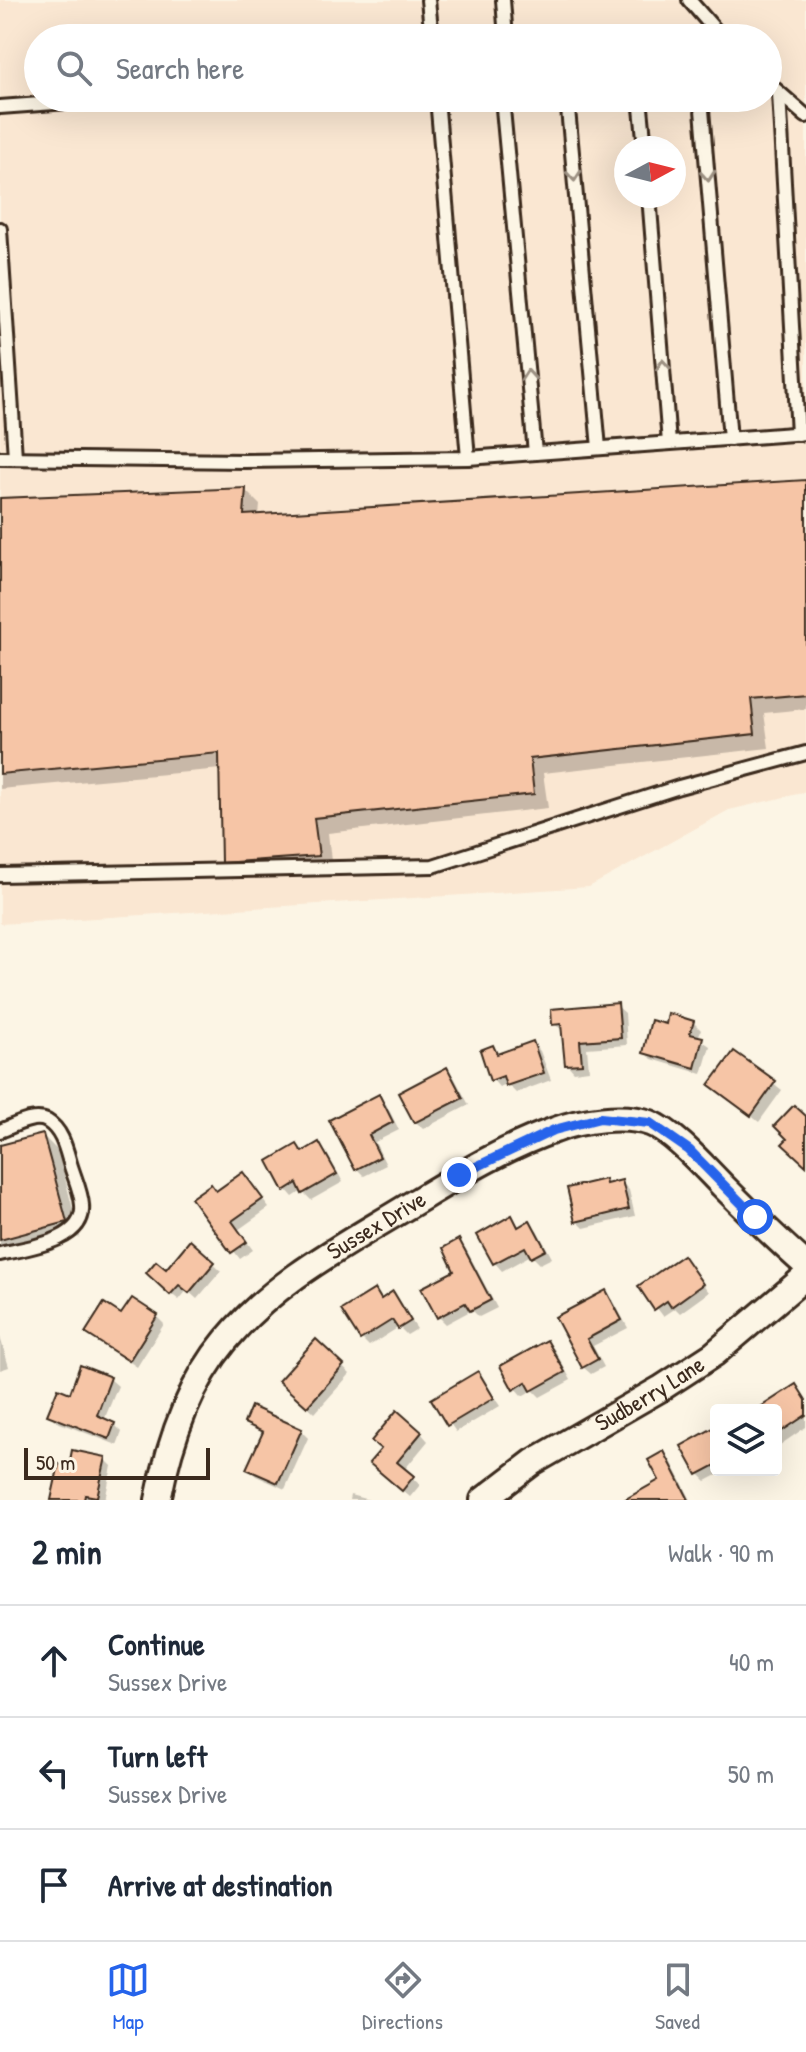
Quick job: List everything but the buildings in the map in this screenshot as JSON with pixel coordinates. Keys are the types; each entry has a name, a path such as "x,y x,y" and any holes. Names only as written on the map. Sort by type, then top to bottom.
{"street":[{"name":"Sussex Drive","path":"158,1500 168,1451 191,1394 225,1340 270,1295 346,1242 459,1175 554,1130 600,1118 650,1123 689,1150 779,1242 806,1265"},
{"name":"Sudberry Lane","path":"483,1500 533,1462 714,1354 806,1276"}],"lane":[{"path":"428,0 431,24"},
{"path":"503,0 505,24"},
{"path":"689,0 710,24"},
{"path":"782,96 806,116"},
{"path":"0,107 24,105"},
{"path":"438,112 468,458"},
{"path":"503,112 535,453"},
{"path":"568,112 599,448"},
{"path":"641,112 644,136"},
{"path":"702,112 730,439"},
{"path":"0,458 244,461 468,458 802,434 780,112"},
{"path":"650,208 669,443"},
{"path":"0,229 15,457"},
{"path":"0,875 433,866 679,787 806,753"},
{"path":"0,1131 35,1119 47,1121 62,1137 83,1207 77,1225 68,1233 52,1242 0,1254"}],"shaded area":[{"path":"0,0 806,0 806,792 729,810 589,887 0,924"}],"route":[{"path":"459,1175 554,1130 600,1118 650,1123 689,1150 755,1217"}]}
